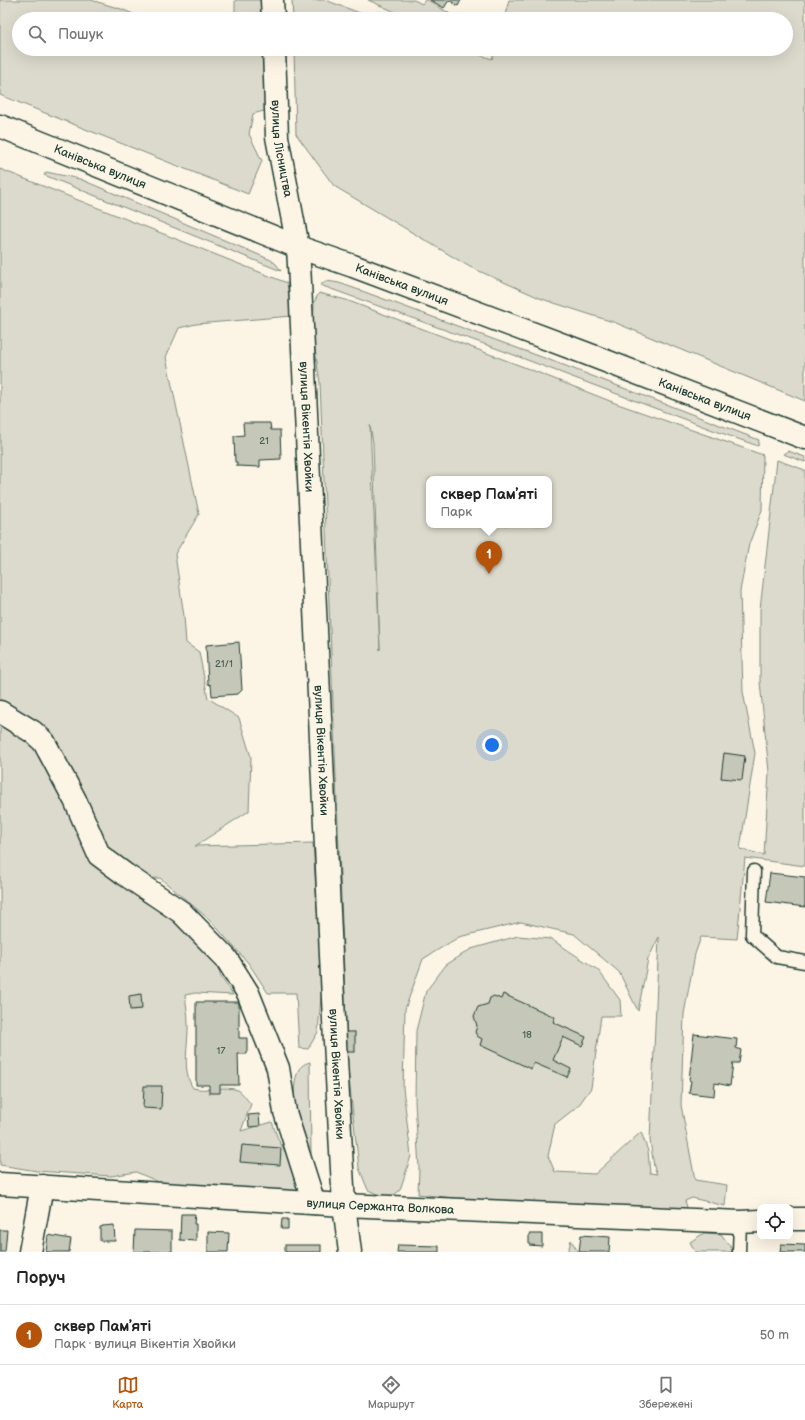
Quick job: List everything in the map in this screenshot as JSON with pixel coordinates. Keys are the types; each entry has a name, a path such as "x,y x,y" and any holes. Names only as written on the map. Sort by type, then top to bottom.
{"street":[{"path":"272,0 273,12"},
{"name":"вулиця Лісництва","path":"274,56 277,137 298,248"},
{"name":"Канівська вулиця","path":"0,126 298,248 353,266 805,438"},
{"name":"вулиця Вікентія Хвойки","path":"298,248 327,882 344,1205 350,1252"},
{"path":"0,712 33,732 44,742 75,800 100,855 126,875 181,912 226,958 248,993 278,1068 285,1112 314,1203"},
{"name":"вулиця Сержанта Волкова","path":"0,1184 344,1205 750,1222"},
{"path":"30,1252 42,1186"},
{"path":"793,1220 805,1219"}],"lane":[{"path":"754,871 752,935 777,957 805,962"},
{"path":"739,1252 750,1222"}],"shaded area":[{"path":"0,0 91,0 128,12 12,12 12,56 264,56 267,110 253,114 249,134 262,161 248,194 0,95"},
{"path":"235,0 262,0 263,12 235,12"},
{"path":"292,0 325,0 357,12 293,12"},
{"path":"368,0 414,0 422,4 425,0 428,0 447,12 395,12"},
{"path":"509,0 805,0 805,401 616,323 542,299 470,267 334,186 296,134 294,56 483,56 492,59 493,56 793,56 793,12 506,12"},
{"path":"0,169 287,283 292,316 196,324 179,328 166,357 199,514 175,554 184,616 186,643 199,652 208,698 239,718 251,757 249,811 195,846 313,843 322,986 318,1032 308,1049 299,1048 296,993 268,993 249,964 210,920 160,878 113,880 146,903 169,915 192,939 214,957 221,977 233,995 195,993 185,995 188,1023 186,1065 189,1081 193,1088 221,1088 238,1090 241,1092 251,1104 241,1131 272,1122 278,1139 296,1171 304,1193 161,1183 136,1172 111,1176 37,1171 0,1165"},
{"path":"46,172 80,179 271,260 281,271 44,175"},
{"path":"327,281 339,283 362,291 566,366 759,440 758,446 498,349 320,285"},
{"path":"319,293 346,300 615,403 763,455 762,510 749,544 740,591 743,692 755,753 740,849 764,855 769,772 760,682 760,610 777,460 805,470 805,866 745,858 737,939 701,937 695,954 684,1014 681,1105 695,1180 727,1185 725,1206 692,1198 685,1201 689,1213 543,1208 418,1194 419,1168 415,1103 416,1031 426,991 446,965 471,949 518,936 551,939 598,970 620,1000 621,1016 601,1016 591,1088 578,1106 555,1124 548,1156 555,1172 595,1174 641,1132 648,1151 650,1173 657,1174 654,1167 650,1140 659,937 648,959 638,1011 619,972 574,934 521,922 459,937 423,959 405,1009 403,1088 411,1156 400,1190 389,1199 368,1190 359,1168 348,1070 320,383 313,335 314,302","holes":["370,425 373,443 380,650"]},
{"path":"788,451 805,457 805,462 783,454"},
{"path":"310,1062 311,1154 300,1134 294,1098 295,1081 299,1069"},
{"path":"704,1233 721,1234 732,1249 732,1252 695,1252 690,1242"},
{"path":"571,1240 578,1252 568,1252"}],"building":[{"path":"430,0 449,0 444,8"},
{"path":"449,0 461,0 458,6"},
{"path":"243,423 270,423 271,430 280,430 281,459 260,460 260,467 237,466 237,462 235,462 234,436 244,435"},
{"path":"239,642 242,690 238,694 212,696 211,685 208,684 206,645"},
{"path":"724,753 745,756 742,780 721,778"},
{"path":"770,873 805,877 805,907 766,902"},
{"path":"141,994 142,1009 130,1010 129,996"},
{"path":"503,994 555,1017 553,1022 586,1037 582,1046 563,1037 553,1060 571,1069 567,1077 534,1063 531,1069 480,1045 482,1039 477,1036 475,1032 477,1026 474,1016 478,1007 488,1004 490,998 494,996 501,999"},
{"path":"196,1002 239,1002 239,1038 247,1038 247,1054 238,1054 239,1085 220,1085 220,1093 209,1093 209,1085 196,1085"},
{"path":"345,1032 355,1032 355,1052 345,1052"},
{"path":"694,1034 737,1039 736,1048 741,1050 739,1063 733,1063 730,1086 715,1083 714,1096 689,1093"},
{"path":"144,1086 162,1086 161,1109 143,1108"},
{"path":"259,1114 260,1126 249,1127 248,1115"},
{"path":"242,1145 281,1148 280,1165 240,1162"},
{"path":"181,1214 195,1214 194,1224 196,1224 196,1241 180,1240"},
{"path":"282,1219 288,1219 288,1229 281,1229"},
{"path":"114,1225 115,1241 100,1241 100,1227"},
{"path":"0,1230 7,1230 5,1252 0,1252"},
{"path":"135,1230 172,1231 172,1252 134,1252"},
{"path":"208,1232 229,1233 228,1252 208,1252"},
{"path":"529,1234 542,1234 542,1246 529,1245"},
{"path":"48,1235 71,1239 69,1252 46,1252"},
{"path":"581,1235 610,1237 609,1252 579,1252"},
{"path":"781,1244 805,1245 805,1252 780,1252"},
{"path":"285,1245 321,1245 321,1252 285,1252"},
{"path":"398,1245 439,1246 439,1252 397,1252"}],"place":[{"name":"сквер Памʼяті","path":"489,574"}]}
